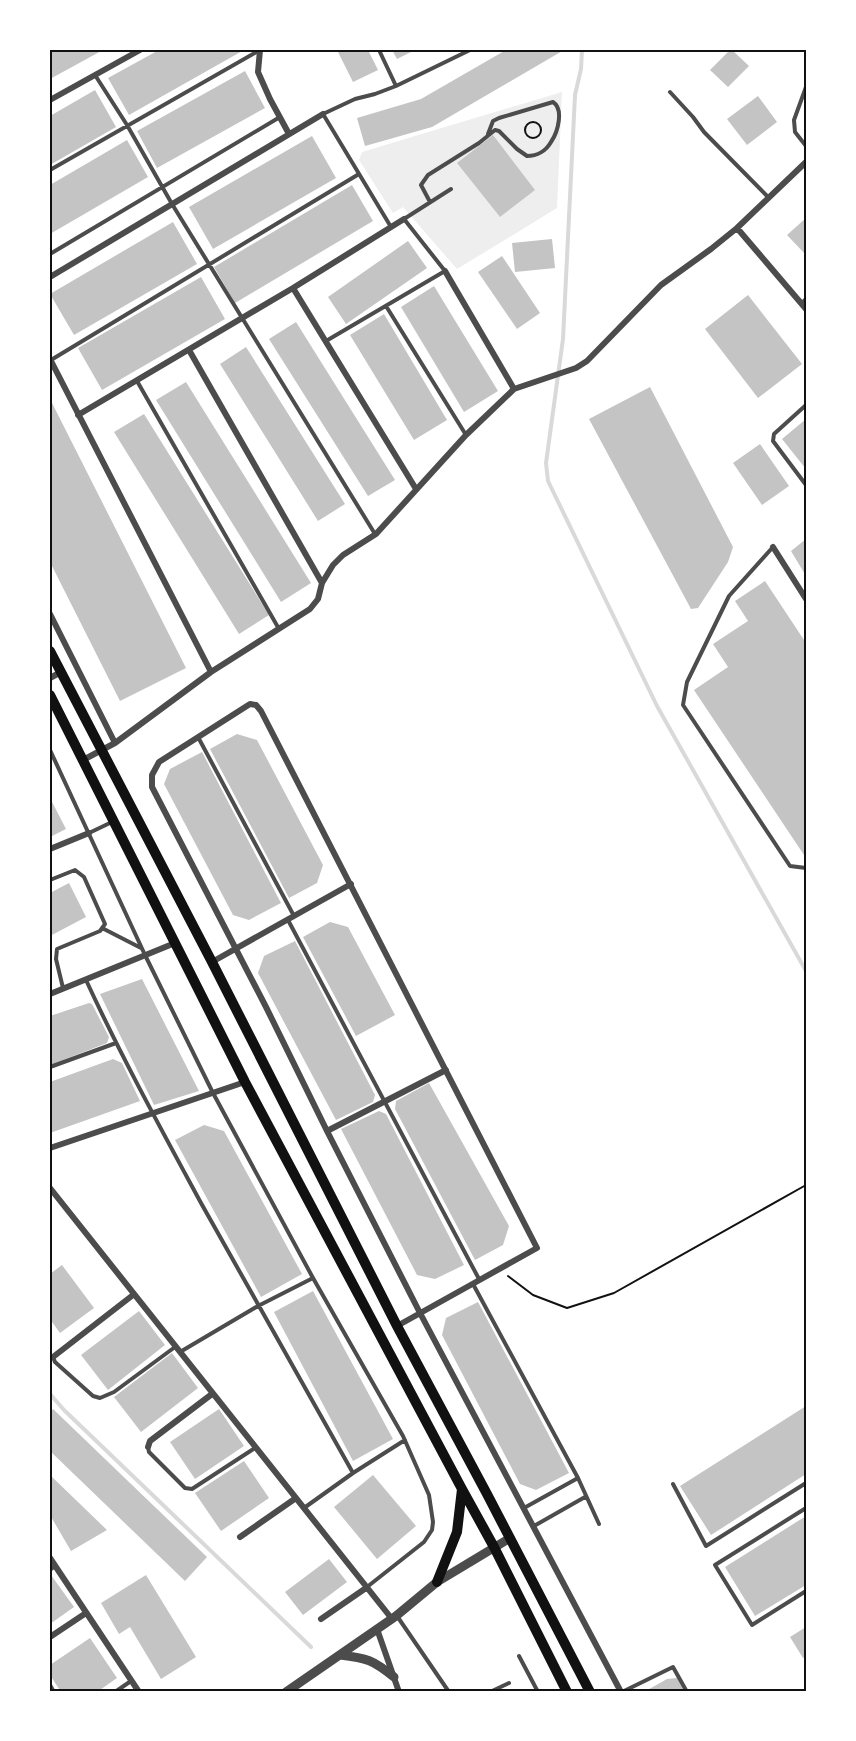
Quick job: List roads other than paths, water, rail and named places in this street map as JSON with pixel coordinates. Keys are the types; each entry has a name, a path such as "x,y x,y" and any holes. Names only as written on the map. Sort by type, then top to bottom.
{"main road":[{"path":"50,651 212,962 397,1326 590,1692"},
{"path":"50,695 244,1082 494,1547 567,1692"},
{"path":"437,1582 457,1532 462,1489"}],"street":[{"path":"50,100 132,52 140,50"},
{"path":"260,50 258,72 289,134"},
{"path":"50,277 323,114"},
{"path":"83,760 115,743 211,672 310,609 318,599 322,583 333,565 376,534 466,435 514,389 576,368 598,351 661,285 737,228 807,162"},
{"path":"78,415 293,288 404,219"},
{"path":"737,228 805,304"},
{"path":"445,271 514,389"},
{"path":"293,288 416,489"},
{"path":"189,350 322,583"},
{"path":"50,359 211,672"},
{"path":"772,547 807,599"},
{"path":"50,614 115,743"},
{"path":"50,678 61,672"},
{"path":"397,1326 420,1313 472,1284 480,1280 498,1269 537,1248 261,711 256,705 250,704 159,762 152,775 152,788 266,1007 420,1313 622,1692"},
{"path":"50,849 88,833"},
{"path":"212,962 351,885"},
{"path":"50,994 175,943"},
{"path":"327,1131 446,1070"},
{"path":"50,1148 244,1082"},
{"path":"50,1188 366,1588 394,1617"},
{"path":"53,1357 133,1295"},
{"path":"148,1447 150,1441 213,1394"},
{"path":"240,1537 296,1498"},
{"path":"286,1692 394,1617 437,1582 510,1538"},
{"path":"50,1558 52,1568 86,1612 139,1692"},
{"path":"321,1619 366,1588"},
{"path":"50,1637 86,1612"},
{"path":"377,1629 399,1692"},
{"path":"340,1655 376,1662 394,1677"}],"lane":[{"path":"50,170 260,50"},
{"path":"379,50 396,86"},
{"path":"391,227 323,114 355,99 396,86 470,50"},
{"path":"96,75 172,204 376,534"},
{"path":"807,87 794,120 795,132 807,146"},
{"path":"670,92 704,132 769,198"},
{"path":"430,202 421,185 428,175 479,143 495,130 527,156 539,154 551,143 557,127 559,109 553,102 499,118 493,121 488,134"},
{"path":"50,254 280,117"},
{"path":"50,359 359,174"},
{"path":"326,342 445,271 404,219 451,189"},
{"path":"386,306 466,435"},
{"path":"137,380 279,629"},
{"path":"807,405 772,437 807,484"},
{"path":"772,547 729,596 687,682 683,705 790,866 807,868"},
{"path":"198,737 385,1102 480,1280"},
{"path":"50,750 141,948 213,1093 313,1278 405,1440 429,1495 432,1530 423,1542 366,1588"},
{"path":"88,833 114,821"},
{"path":"50,880 75,870 84,877 105,924 100,931 57,949 56,959 63,988"},
{"path":"102,928 141,948"},
{"path":"86,979 152,1113 353,1473"},
{"path":"50,1067 116,1043"},
{"path":"53,1357 55,1362 93,1396 100,1398 114,1392 177,1350 313,1278"},
{"path":"472,1284 578,1478 599,1524"},
{"path":"304,1508 405,1440"},
{"path":"148,1447 149,1452 185,1488 189,1489 255,1448"},
{"path":"524,1508 578,1478"},
{"path":"673,1484 706,1546 807,1483"},
{"path":"533,1526 585,1497"},
{"path":"807,1508 715,1564 752,1625 807,1591"},
{"path":"394,1617 449,1692"},
{"path":"519,1656 538,1692"},
{"path":"622,1692 673,1667 687,1692"},
{"path":"115,1692 131,1681"},
{"path":"490,1692 509,1683"},
{"path":"50,1685 54,1692"}],"waterway":[{"path":"582,50 581,69 575,95 563,339 546,463 548,481 657,706 806,971"},
{"path":"50,1394 311,1647"}]}
